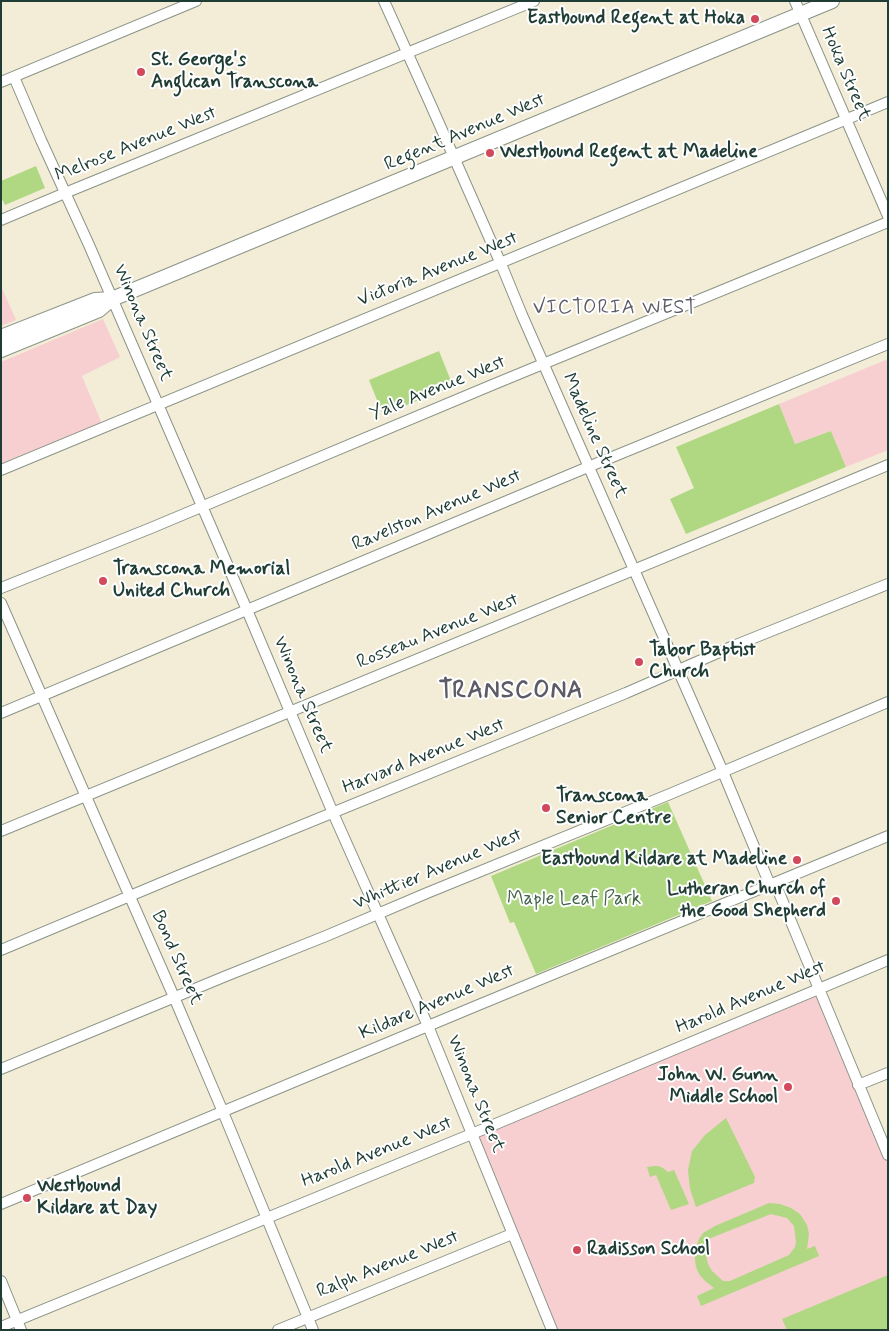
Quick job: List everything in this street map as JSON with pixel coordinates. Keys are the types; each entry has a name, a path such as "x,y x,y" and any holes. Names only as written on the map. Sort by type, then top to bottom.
{"main road":[{"name":"Regent Avenue West","path":"1,350 99,310 112,299 832,1"},
{"name":"Regent Avenue West","path":"1,337 95,300 112,299"}],"street":[{"path":"1,82 196,1"},
{"name":"Madeline Street","path":"384,1 501,264 677,671 773,884 888,1155"},
{"name":"Melrose Avenue West","path":"1,220 534,1"},
{"name":"Hoka Street","path":"795,1 888,216"},
{"name":"Winona Street","path":"14,77 248,610 333,814 428,1026 552,1330"},
{"name":"Victoria Avenue West","path":"1,470 888,102"},
{"name":"Yale Avenue West","path":"1,588 151,528 202,505 888,222"},
{"name":"Ravelston Avenue West","path":"1,713 588,467 888,344"},
{"name":"Rosseau Avenue West","path":"1,831 888,465"},
{"name":"Harvard Avenue West","path":"1,950 888,584"},
{"name":"Bond Street","path":"1,603 174,997 313,1330"},
{"name":"Whittier Avenue West","path":"1,1069 723,772 888,702"},
{"name":"Kildare Avenue West","path":"1,1204 888,836"},
{"name":"Harold Avenue West","path":"1,1327 19,1325 267,1217 888,960"},
{"path":"858,1085 888,1073"},
{"name":"Ralph Avenue West","path":"278,1330 512,1234"},
{"path":"1,1281 19,1325"}],"shaded area":[{"path":"1,286 16,320 1,326"},
{"path":"103,319 120,357 82,376 102,424 1,468 1,362"},
{"path":"888,359 888,450 846,467 831,431 795,444 779,404"},
{"path":"818,989 888,1155 888,1330 552,1330 472,1133"}],"green space":[{"path":"36,166 45,188 5,205 1,197 1,181"},
{"path":"439,351 453,386 383,415 369,380"},
{"path":"779,404 795,444 831,431 846,467 686,534 670,499 694,488 676,447"},
{"name":"Maple Leaf Park","path":"668,802 712,901 536,974 514,922 510,923 491,876"},
{"path":"726,1118 755,1177 754,1183 696,1207 690,1189 688,1170 692,1151 705,1135"},
{"path":"658,1166 668,1172 674,1170 689,1204 671,1210 656,1175 650,1177 647,1167"},
{"path":"769,1203 780,1204 800,1214 807,1225 809,1234 807,1249 815,1246 819,1256 701,1306 697,1296 714,1288 699,1274 694,1252 703,1233","holes":["771,1214 787,1218 794,1226 796,1242 789,1255 730,1281 723,1281 712,1271 706,1256 706,1249 711,1238"]},
{"path":"888,1275 888,1330 787,1330 782,1319"}],"place":[{"name":"Eastbound Regent at Hoka","path":"755,19"},
{"name":"St. George's Anglican Transcona","path":"141,72"},
{"name":"Westbound Regent at Madeline","path":"490,153"},
{"name":"Transcona Memorial United Church","path":"103,581"},
{"name":"Tabor Baptist Church","path":"639,662"},
{"name":"Transcona Senior Centre","path":"546,808"},
{"name":"Eastbound Kildare at Madeline","path":"797,860"},
{"name":"Lutheran Church of the Good Shepherd","path":"836,901"},
{"name":"John W. Gunn Middle School","path":"788,1087"},
{"name":"Westbound Kildare at Day","path":"27,1198"},
{"name":"Radisson School","path":"577,1250"}],"district":[{"name":"VICTORIA WEST","path":"615,309"},
{"name":"TRANSCONA","path":"511,692"}]}
